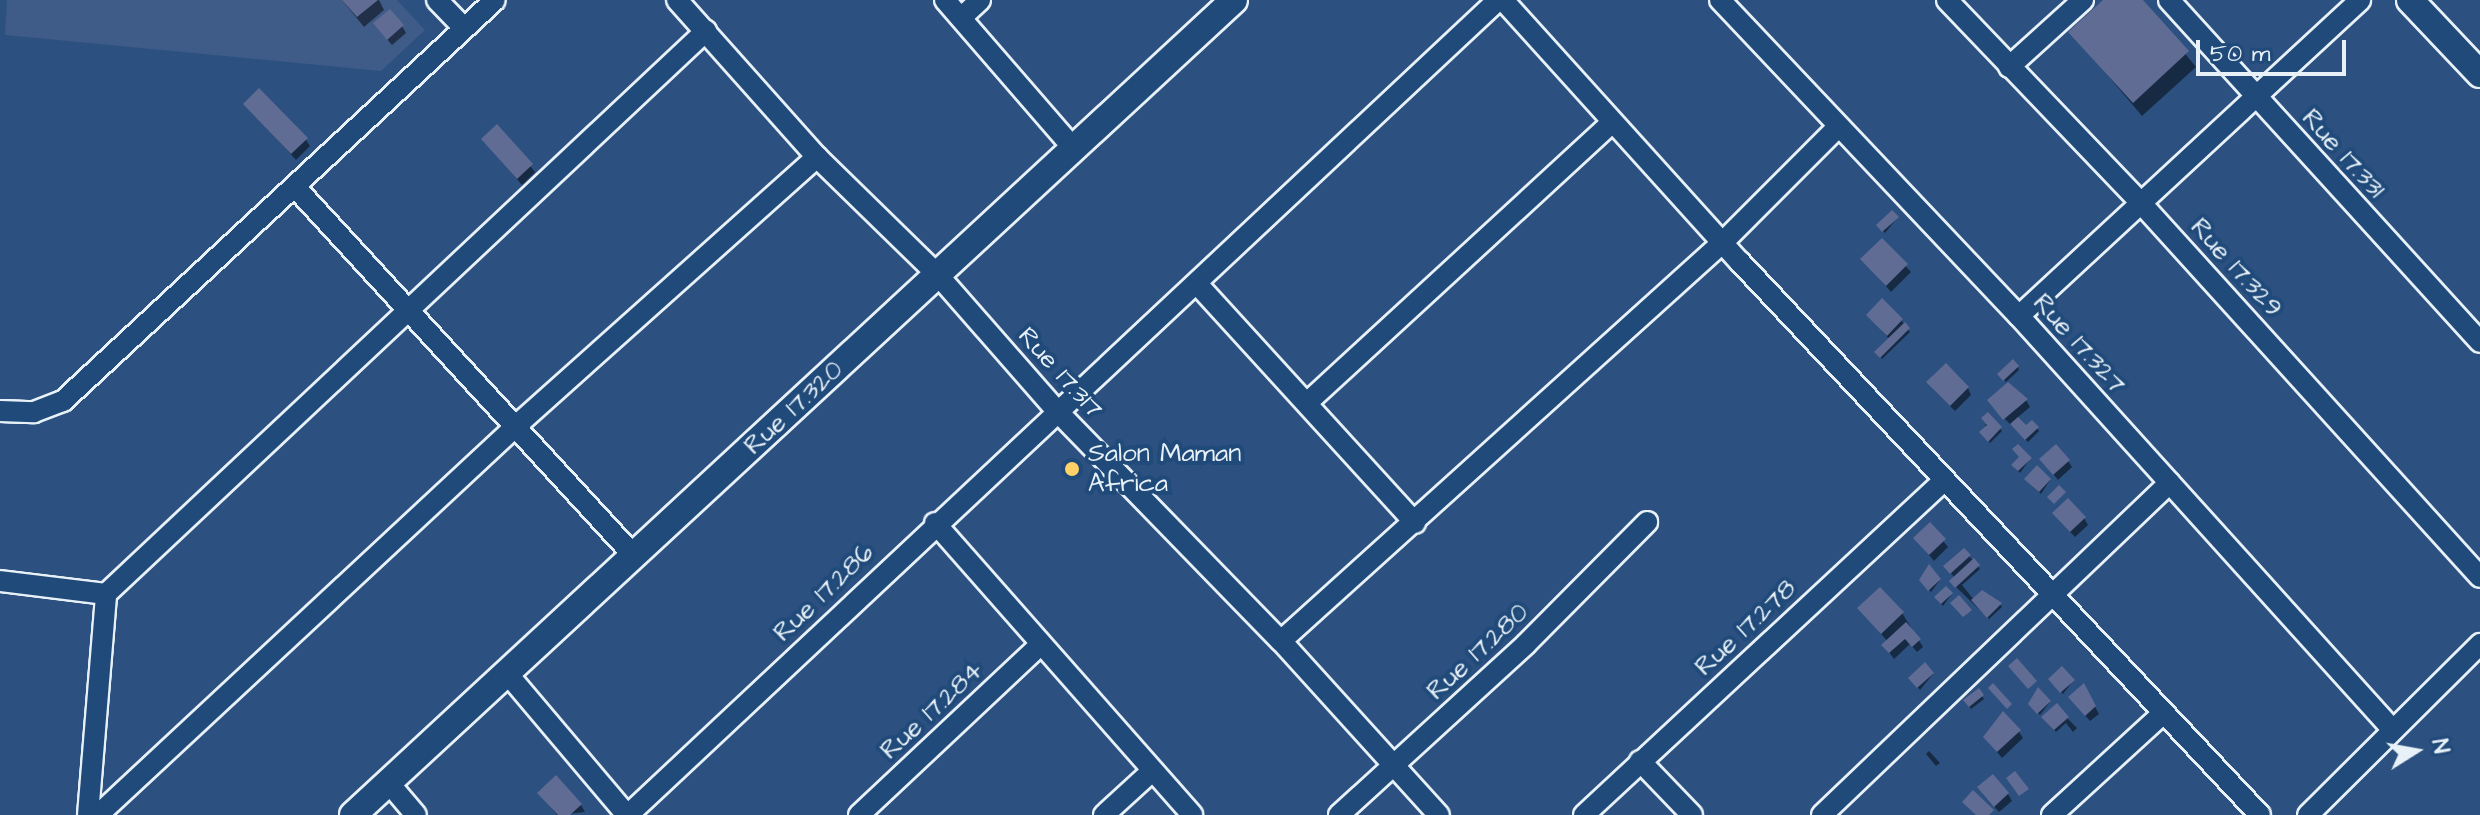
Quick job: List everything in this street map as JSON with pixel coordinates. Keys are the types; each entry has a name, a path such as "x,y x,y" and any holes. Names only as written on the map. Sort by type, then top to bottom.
{"street":[{"path":"437,0 464,28"},
{"path":"0,411 34,412 63,401 495,0"},
{"name":"Rue 17.317","path":"677,0 817,157 937,274 1056,410 1281,641 1439,815"},
{"path":"945,0 1073,148"},
{"path":"961,18 980,0"},
{"name":"Rue 17.320","path":"353,815 1234,0"},
{"path":"1501,0 1722,243 2055,595 2161,715 2260,815"},
{"name":"Rue 17.286","path":"628,815 1056,410 1198,285 1501,0"},
{"name":"Rue 17.327","path":"1720,0 1837,128 2019,316 2393,730"},
{"name":"Rue 17.329","path":"1947,0 2140,202 2480,577"},
{"path":"2009,67 2083,0"},
{"name":"Rue 17.331","path":"2169,0 2480,342"},
{"path":"2019,316 2254,94 2360,0"},
{"path":"2410,0 2480,74"},
{"path":"88,815 106,594 706,31"},
{"path":"1308,402 1612,122"},
{"path":"1281,641 1722,243 1837,128"},
{"path":"98,815 516,426 817,157"},
{"path":"295,187 635,557"},
{"path":"1198,285 1308,402 1415,523"},
{"name":"Rue 17.278","path":"1584,815 1944,480"},
{"path":"1822,815 2170,483"},
{"name":"Rue 17.280","path":"1339,815 1526,644 1647,522"},
{"path":"935,523 1192,815"},
{"path":"0,581 106,594"},
{"path":"2308,815 2480,644"},
{"name":"Rue 17.284","path":"859,815 1040,645"},
{"path":"506,672 628,815"},
{"path":"2052,815 2161,715"},
{"path":"1640,761 1692,815"},
{"path":"1104,815 1152,771"},
{"path":"388,782 416,815"}],"shaded area":[{"path":"7,0 397,0 425,30 381,71 5,35"}],"building":[{"path":"342,0 378,0 357,17"},
{"path":"2103,0 2143,0 2189,51 2133,103 2068,32"},
{"path":"390,9 404,25 387,40 373,23"},
{"path":"259,88 308,138 291,154 243,104"},
{"path":"497,124 533,164 517,179 481,139"},
{"path":"1892,210 1899,217 1882,232 1876,225"},
{"path":"1882,238 1908,264 1886,286 1860,259"},
{"path":"1882,298 1903,319 1887,336 1866,315"},
{"path":"1905,322 1910,328 1880,358 1874,352"},
{"path":"2013,359 2019,366 2003,381 1997,374"},
{"path":"1946,363 1969,387 1950,406 1926,382"},
{"path":"2008,382 2028,399 2003,420 1987,400"},
{"path":"1988,412 2002,427 1988,442 1979,432 1987,425 1981,418"},
{"path":"2018,417 2026,425 2032,420 2039,427 2025,440 2010,424"},
{"path":"2018,444 2032,458 2018,471 2011,465 2019,457 2012,449"},
{"path":"2056,444 2070,460 2053,475 2039,459"},
{"path":"2037,465 2051,479 2039,492 2024,479"},
{"path":"2059,485 2066,492 2054,504 2047,497"},
{"path":"2068,498 2086,517 2070,532 2052,513"},
{"path":"1930,522 1946,539 1929,555 1913,538"},
{"path":"1964,548 1971,555 1950,574 1943,566"},
{"path":"1974,558 1980,565 1955,588 1949,581"},
{"path":"1929,564 1941,579 1928,591 1919,580"},
{"path":"1946,586 1953,593 1941,604 1934,597"},
{"path":"1880,587 1904,612 1881,634 1857,608"},
{"path":"1982,590 2002,603 1987,618 1971,600"},
{"path":"1959,595 1972,610 1963,617 1950,603"},
{"path":"1906,622 1921,639 1912,647 1905,639 1889,653 1881,645"},
{"path":"2017,658 2037,681 2028,689 2008,666"},
{"path":"1925,662 1934,673 1917,688 1908,678"},
{"path":"2062,666 2075,680 2060,693 2048,679"},
{"path":"1993,683 2012,704 2007,709 1988,688"},
{"path":"2084,683 2096,706 2085,716 2068,697"},
{"path":"2038,687 2051,701 2037,714 2028,704"},
{"path":"1979,688 1984,695 1969,707 1963,700"},
{"path":"2057,703 2069,717 2054,730 2041,717"},
{"path":"2003,711 2021,730 1997,752 1983,737"},
{"path":"2015,771 2029,789 2019,796 2006,778"},
{"path":"1993,774 2009,793 1994,807 1977,787"},
{"path":"556,775 582,804 570,815 558,815 537,793"},
{"path":"1973,790 1994,810 1989,815 1976,815 1962,802"}],"place":[{"name":"Salon Maman Africa","path":"1072,469"}]}
